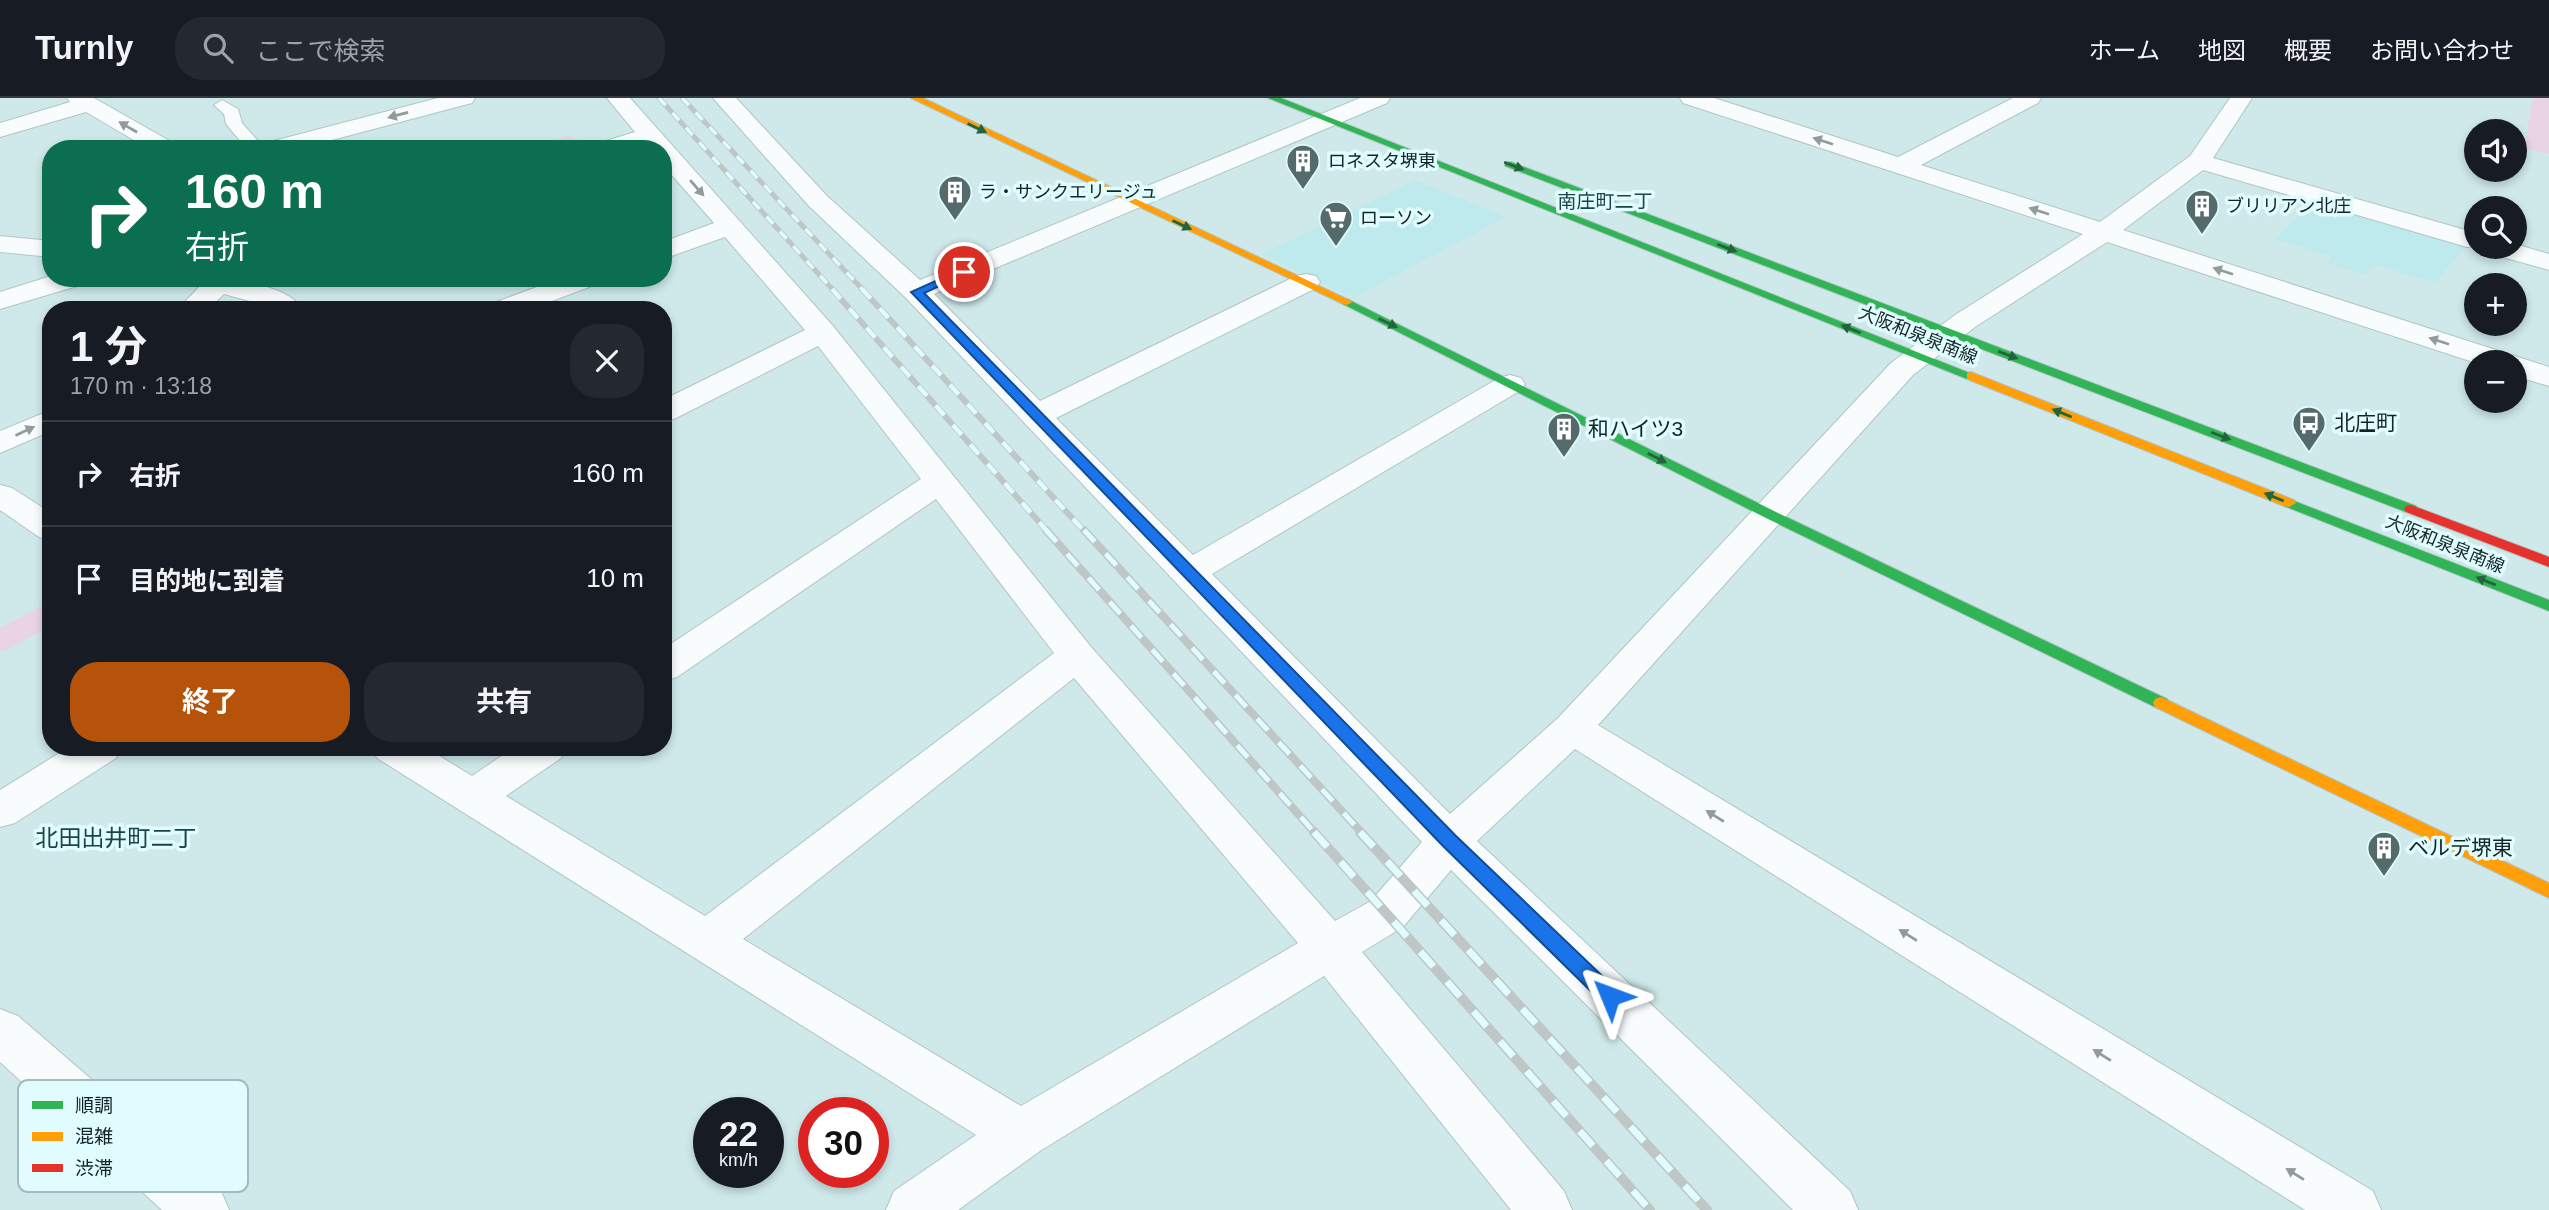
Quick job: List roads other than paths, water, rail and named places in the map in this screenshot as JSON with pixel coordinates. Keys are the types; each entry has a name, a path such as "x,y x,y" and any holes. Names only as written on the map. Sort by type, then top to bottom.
{"main road":[{"path":"916,98 1131,202 1306,282 1771,514 2549,891"},
{"name":"大阪和泉泉南線","path":"1273,98 1356,107 1933,344 2549,562"},
{"name":"大阪和泉泉南線","path":"1496,159 2549,606"}],"street":[{"path":"300,140 427,102 464,98"},
{"path":"618,98 655,140"},
{"path":"724,98 818,201 916,292 1449,841 1831,1210"},
{"path":"1691,98 2467,350"},
{"path":"1980,98 2022,103"},
{"path":"913,1210 1021,1134 1387,914 1449,841 1572,728 1902,369 1933,344 2104,232 2199,161 2241,98"},
{"path":"0,130 84,101 151,140"},
{"path":"1900,166 2022,103"},
{"path":"916,292 1356,107"},
{"path":"672,159 823,332 1077,656 1330,948 1545,1210"},
{"path":"2199,161 2464,238"},
{"path":"672,248 731,226"},
{"path":"0,244 42,248"},
{"path":"2527,256 2549,262"},
{"path":"1035,416 1306,282"},
{"path":"0,300 44,287"},
{"path":"199,301 212,287"},
{"path":"236,287 279,301"},
{"path":"524,301 563,287"},
{"path":"672,408 823,332"},
{"path":"2527,370 2549,377"},
{"path":"1188,573 1510,384"},
{"path":"0,443 42,423"},
{"path":"672,662 940,481"},
{"path":"7,508 42,525"},
{"path":"706,940 1077,656"},
{"path":"1572,728 2354,1210"},
{"path":"0,811 88,756"},
{"path":"406,756 1021,1134"},
{"path":"472,797 533,756"},
{"path":"0,1031 55,1080"},
{"path":"182,1192 202,1210"}],"lane":[{"path":"222,105 232,112 234,124 249,140"}],"railway":[{"path":"659,98 834,291"},
{"path":"682,98 864,291"},
{"path":"832,289 1048,532"},
{"path":"862,289 1085,532"},
{"path":"1046,530 1315,833"},
{"path":"1084,530 1362,833"},
{"path":"1314,832 1650,1210"},
{"path":"1360,832 1707,1210"}],"place":[{"name":"ロネスタ堺東","path":"1303,191"},
{"name":"ラ・サンクエリージュ","path":"955,222"},
{"name":"ブリリアン北庄","path":"2202,236"},
{"name":"ローソン","path":"1336,248"},
{"name":"北庄町","path":"2309,453"},
{"name":"和ハイツ3","path":"1564,459"},
{"name":"ベルデ堺東","path":"2384,878"}],"district":[{"name":"南庄町二丁","path":"1605,201"},
{"name":"北田出井町二丁","path":"116,838"}]}
